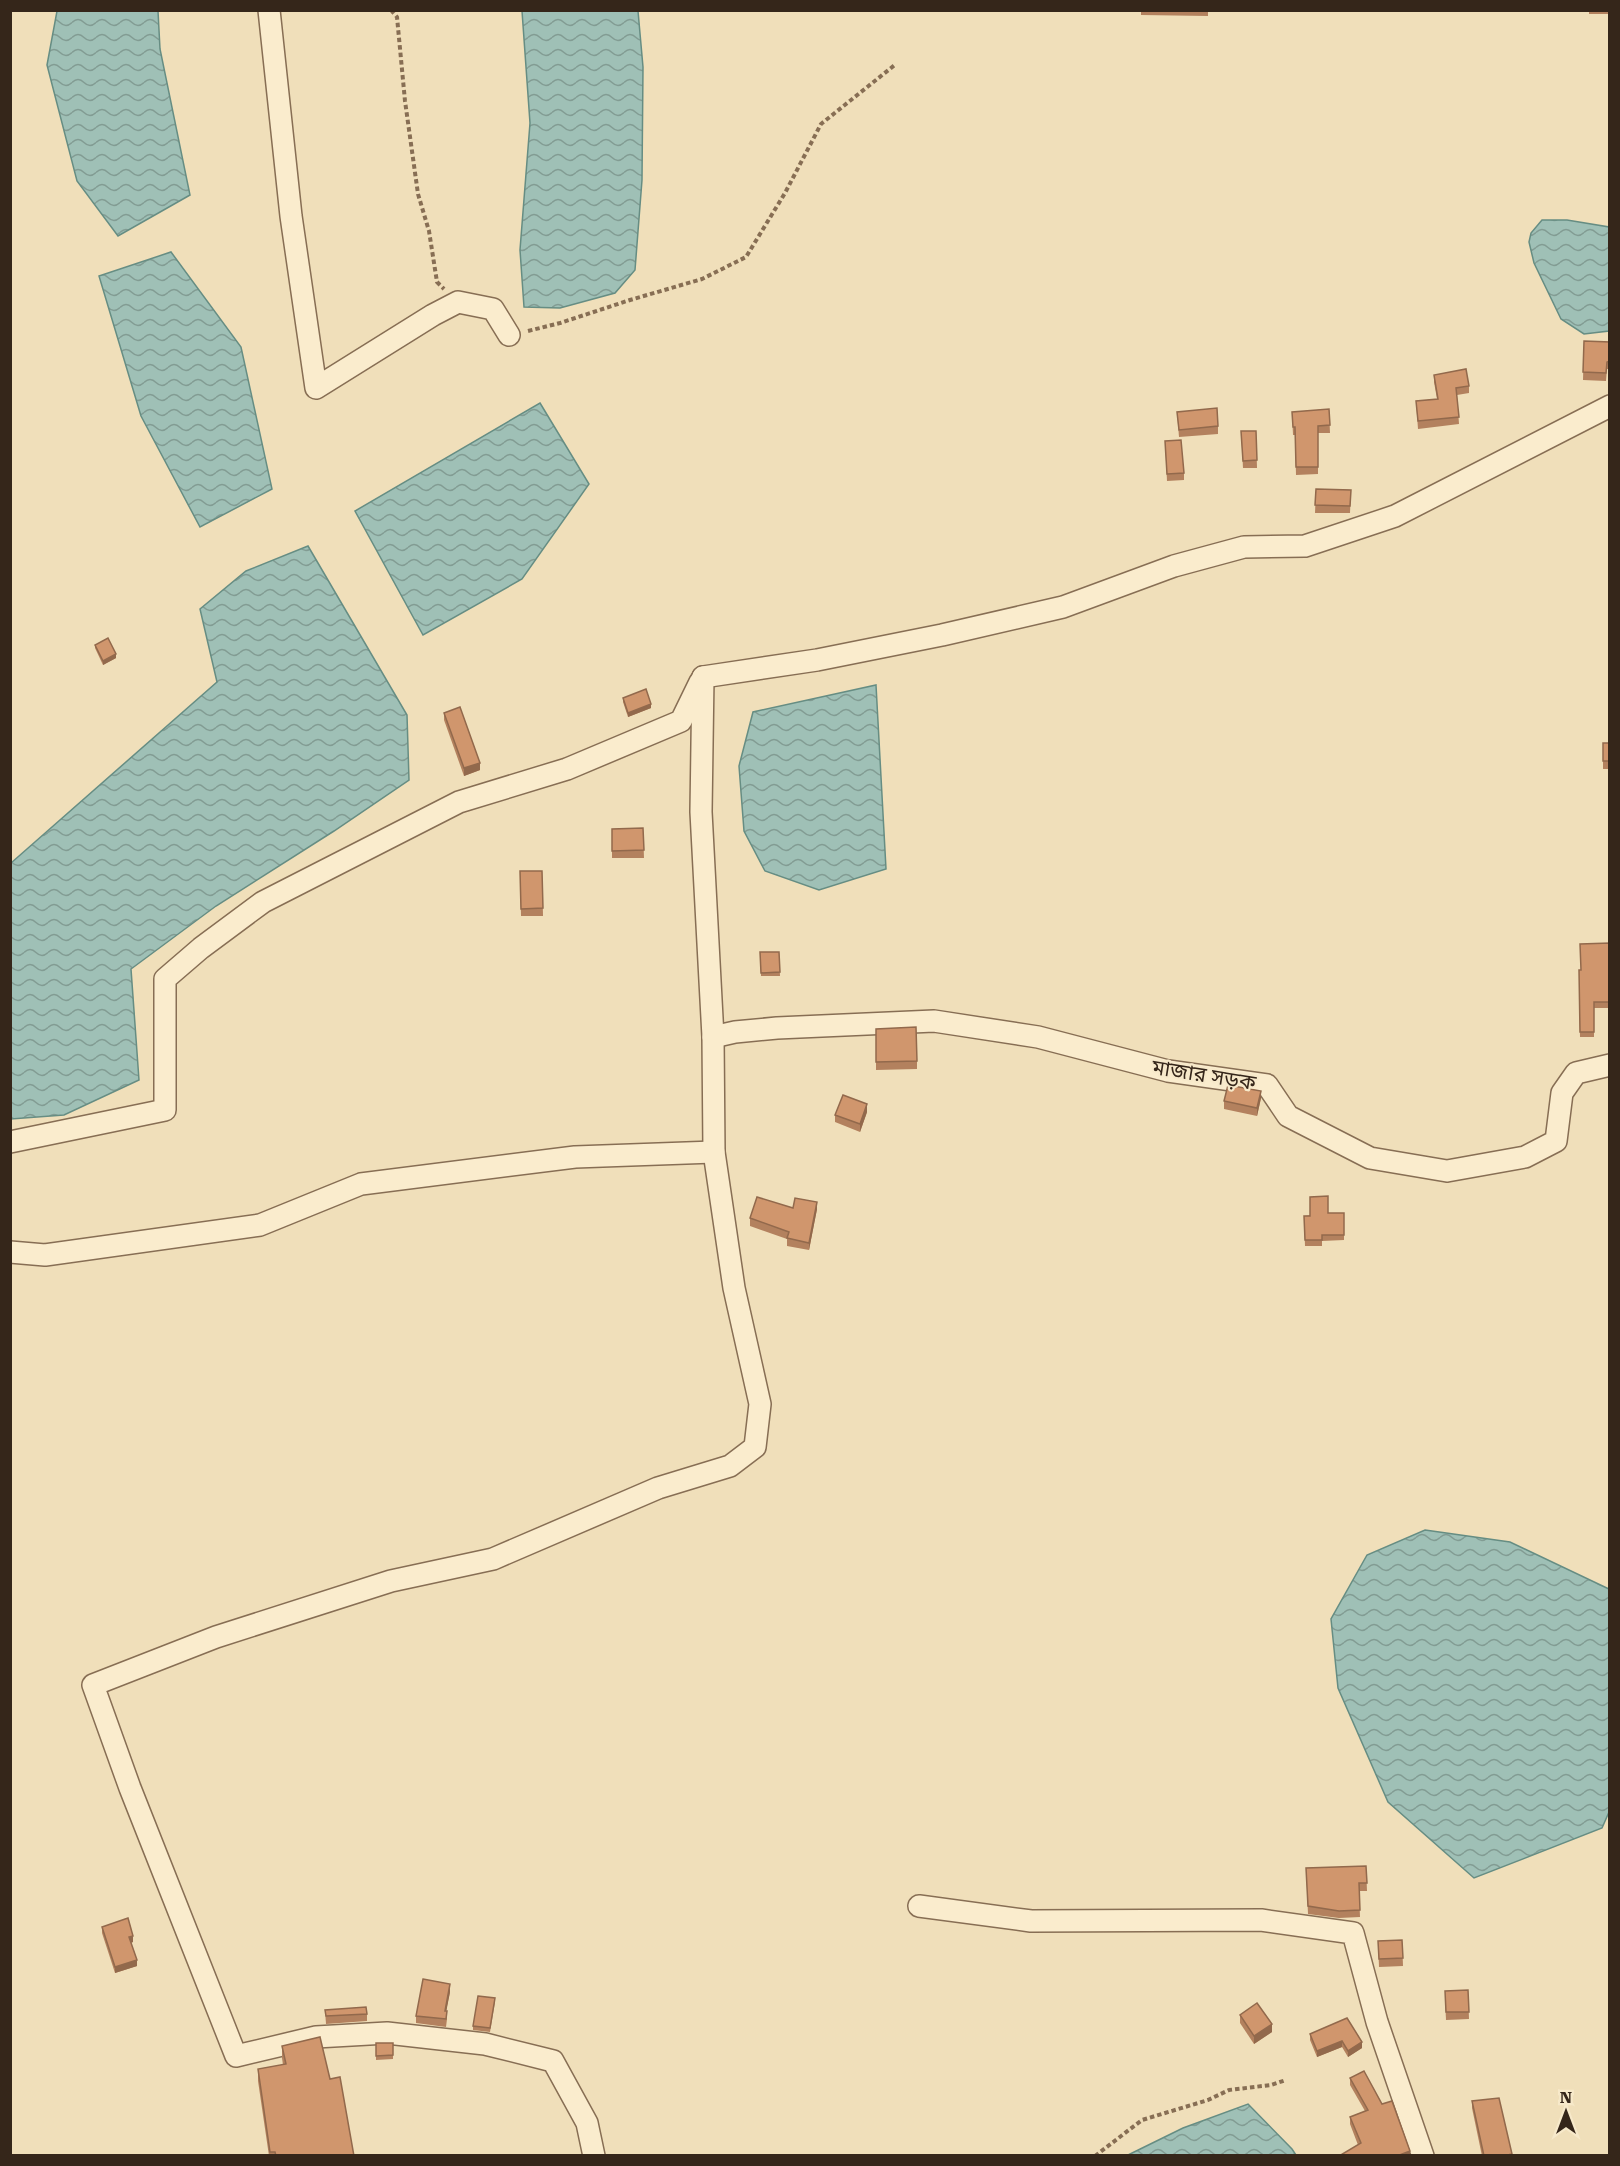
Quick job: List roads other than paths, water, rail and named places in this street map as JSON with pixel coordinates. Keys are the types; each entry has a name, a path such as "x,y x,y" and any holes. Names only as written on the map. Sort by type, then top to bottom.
{"street":[{"path":"269,10 291,216 316,388 433,315 458,302 492,309 509,335"},
{"path":"703,677 817,660 1063,607 1174,566 1244,548 1305,546 1395,516 1610,406"},
{"path":"594,2156 587,2123 553,2061 485,2044 387,2033 316,2037 236,2056 130,1788 93,1685 216,1637 391,1581 493,1559 658,1488 729,1466 755,1447 760,1404 734,1288 714,1152 713,1037 701,812 703,677"},
{"path":"10,1142 165,1110 165,979 201,948 263,902 459,802 567,768 681,721 703,677"},
{"name":"মাজার সড়ক","path":"713,1037 735,1032 777,1028 934,1021 1038,1037 1168,1071 1267,1085 1288,1116 1370,1158 1447,1171 1525,1157 1556,1141 1562,1093 1576,1073 1610,1065"},
{"path":"10,1252 45,1255 260,1224 361,1184 575,1157 714,1152"},
{"path":"919,1906 1031,1921 1261,1920 1353,1933 1377,2022 1423,2156"}],"water":[{"path":"57,11 158,11 160,49 190,195 118,236 77,181 47,65"},
{"path":"522,11 638,11 643,67 642,180 635,270 615,293 560,308 524,307 520,250 530,123"},
{"path":"1542,220 1567,220 1609,227 1609,331 1584,334 1561,319 1534,263 1529,242 1531,233"},
{"path":"171,252 241,347 272,489 200,527 141,416 99,276"},
{"path":"540,403 589,484 522,579 423,635 355,511"},
{"path":"308,546 407,715 409,780 216,906 131,969 139,1080 64,1115 11,1119 11,863 217,682 200,609 246,571"},
{"path":"876,685 886,869 819,890 765,871 744,831 739,766 753,712"},
{"path":"1425,1530 1510,1542 1609,1589 1609,1812 1602,1828 1474,1878 1388,1802 1338,1688 1331,1619 1367,1555"},
{"path":"1248,2104 1296,2155 1128,2155 1183,2128"}]}
